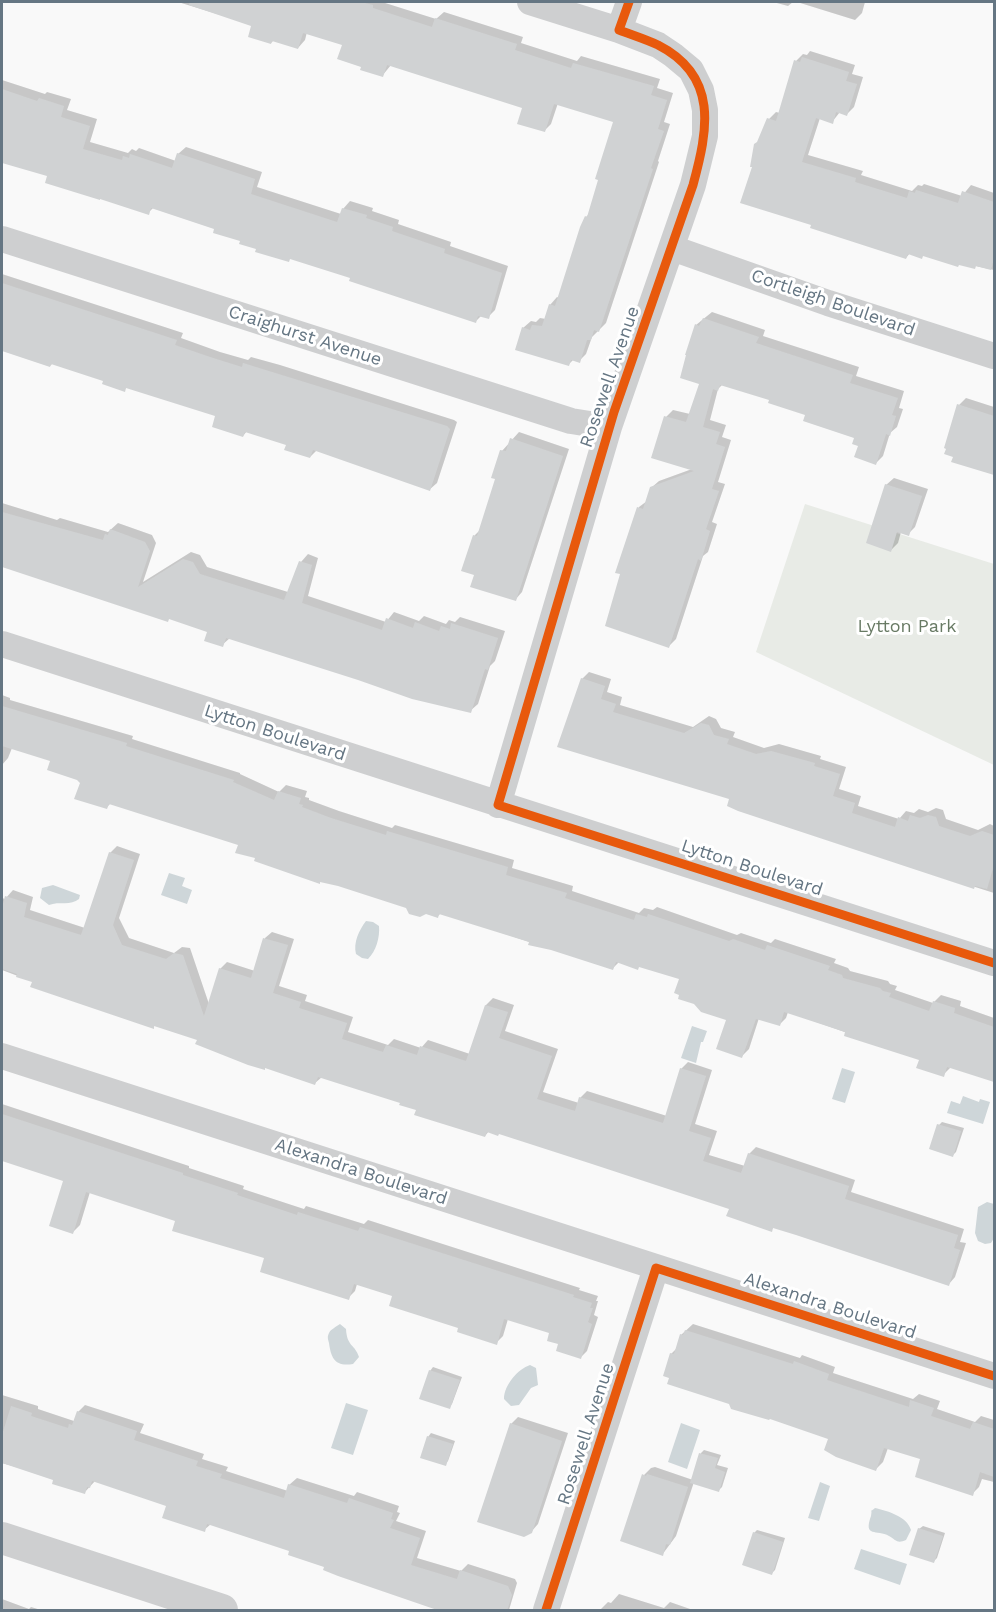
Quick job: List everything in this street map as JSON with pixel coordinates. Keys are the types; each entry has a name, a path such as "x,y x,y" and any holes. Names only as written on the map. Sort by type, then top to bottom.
{"street":[{"name":"Rosewell Avenue","path":"498,805 609,428 693,185 703,148 705,121 701,90 691,70 673,55 658,45 619,30 530,2"},
{"path":"619,30 629,2"},
{"name":"Craighurst Avenue","path":"2,239 571,421 609,428"},
{"name":"Cortleigh Boulevard","path":"672,248 828,303 994,356"},
{"name":"Lytton Boulevard","path":"2,644 994,963"},
{"name":"Alexandra Boulevard","path":"2,1056 994,1376"},
{"name":"Rosewell Avenue","path":"546,1611 656,1268"},
{"path":"2,1538 222,1611"}],"green space":[{"name":"Lytton Park","path":"805,504 994,564 994,765 756,652"}],"shaded area":[{"path":"169,873 185,878 182,886 192,890 187,904 161,895"},
{"path":"53,885 80,895 79,899 49,905 40,898 42,888"},
{"path":"366,921 379,926 377,944 368,959 356,954 355,950 357,937"},
{"path":"692,1026 707,1031 701,1042 696,1063 681,1058"},
{"path":"842,1068 855,1072 845,1103 832,1099"},
{"path":"963,1096 979,1102 980,1099 990,1102 983,1124 947,1113 951,1101 960,1104"},
{"path":"987,1202 994,1204 994,1238 991,1243 985,1244 978,1241 975,1233 978,1207"},
{"path":"340,1324 346,1329 349,1342 359,1357 353,1364 338,1363 331,1353 328,1334"},
{"path":"530,1365 536,1368 538,1385 531,1388 519,1405 511,1406 504,1399 506,1388 516,1374"},
{"path":"346,1403 368,1410 353,1455 331,1448"},
{"path":"681,1423 700,1430 687,1469 668,1462"},
{"path":"820,1482 830,1486 819,1521 808,1518"},
{"path":"875,1508 896,1515 909,1525 911,1530 906,1540 899,1542 870,1530 871,1511"},
{"path":"861,1549 907,1564 900,1585 854,1569"}],"building":[{"path":"190,2 361,2 432,27 435,18 517,44 515,50 571,68 573,63 654,86 651,95 667,100 658,129 664,131 599,332 594,330 591,340 587,340 580,363 571,360 569,366 515,350 522,327 530,330 532,325 542,326 549,304 555,306 580,227 585,216 587,217 598,180 595,179 613,122 554,104 545,132 517,124 522,108 387,65 383,77 360,70 361,67 337,59 342,45 303,33 298,49 248,37 251,26 189,5"},
{"path":"802,57 849,72 846,81 857,84 847,116 836,112 833,124 816,118 802,162 856,178 855,182 907,198 909,191 915,193 916,190 958,203 962,191 994,202 994,258 991,270 976,266 975,269 959,265 958,267 923,256 922,259 908,254 906,259 810,228 811,225 740,203 752,167 750,167 754,144 767,118 776,121 794,60 800,62"},
{"path":"2,89 37,101 39,98 64,106 61,117 90,126 83,149 122,160 123,156 129,158 130,154 172,168 177,153 255,179 251,194 337,222 342,208 367,215 366,218 393,227 392,231 445,249 444,253 502,273 489,319 478,316 476,323 349,281 350,278 290,259 289,262 255,252 256,249 239,244 240,241 213,233 214,229 151,208 149,215 45,183 47,176 2,163"},
{"path":"2,283 177,340 175,345 213,358 242,367 243,363 447,426 450,429 430,491 313,450 310,458 284,450 286,445 245,432 243,437 212,427 215,416 126,388 125,392 102,384 103,381 2,351"},
{"path":"703,318 759,337 756,343 853,375 850,383 898,398 892,415 896,416 890,436 886,434 876,465 854,457 858,446 852,444 854,438 803,421 805,415 768,403 769,400 720,385 718,391 713,389 703,427 720,432 716,444 725,447 712,489 719,491 706,529 710,531 701,561 698,559 669,648 605,626 620,574 615,573 637,507 643,509 650,487 694,471 651,458 664,416 686,422 699,384 680,378 695,324 699,326"},
{"path":"957,404 994,416 994,475 951,462 953,457 944,454"},
{"path":"510,438 563,456 516,601 470,587 474,575 461,571 473,535 477,536 495,479 491,478 500,450 506,451"},
{"path":"885,484 922,496 909,536 897,532 891,552 866,543"},
{"path":"2,512 103,540 110,529 145,542 150,551 138,587 183,559 193,562 200,574 284,600 299,561 312,565 302,603 382,630 386,618 413,628 415,622 439,631 441,626 450,629 451,623 498,638 471,713 412,699 226,638 223,647 204,641 207,632 169,619 168,622 2,567"},
{"path":"581,678 605,686 601,699 616,704 613,712 684,733 701,723 709,725 714,735 729,739 727,744 756,754 771,751 815,763 814,766 840,774 833,796 855,803 852,813 895,827 898,817 908,821 910,815 920,818 928,815 936,817 939,826 970,836 982,831 994,835 994,865 987,889 975,886 974,889 738,811 727,806 729,799 557,747"},
{"path":"2,706 127,743 126,746 234,780 233,782 274,800 278,791 301,798 299,804 303,805 302,807 331,818 386,835 387,831 508,867 506,875 567,893 565,898 634,920 636,914 647,917 648,914 729,941 733,939 765,950 767,945 830,966 828,970 842,975 843,978 880,988 891,993 889,997 929,1011 933,1001 955,1008 954,1013 994,1027 994,1082 947,1067 944,1077 916,1068 919,1060 844,1036 845,1032 784,1012 780,1026 756,1019 742,1058 716,1049 726,1020 701,1012 694,1004 678,999 679,995 674,993 679,979 639,967 638,970 616,962 613,970 528,945 529,942 439,914 438,918 426,914 420,917 409,914 406,908 338,886 320,882 320,884 254,861 255,858 235,853 238,845 109,804 107,809 74,799 80,783 77,780 47,770 50,761 2,746"},
{"path":"109,852 134,860 113,925 122,945 166,959 174,953 183,955 204,1016 219,968 251,978 263,938 288,945 273,993 301,1002 299,1008 347,1023 342,1039 383,1052 386,1045 417,1055 420,1046 466,1061 485,1005 508,1012 499,1038 552,1056 537,1099 575,1111 579,1097 663,1123 680,1068 706,1076 689,1131 711,1138 703,1161 741,1173 748,1153 849,1186 845,1199 958,1235 954,1248 960,1250 949,1286 796,1235 773,1228 772,1232 726,1216 729,1209 499,1134 498,1136 487,1132 485,1137 414,1115 416,1110 399,1105 400,1103 318,1077 315,1085 265,1068 265,1070 248,1065 195,1044 197,1040 154,1026 154,1029 30,987 32,982 2,969 2,908 5,896 27,903 24,917 81,935"},
{"path":"2,1114 183,1173 183,1175 238,1193 237,1195 297,1215 298,1212 358,1231 360,1227 574,1295 573,1297 592,1303 590,1308 593,1308 588,1322 592,1324 581,1359 556,1351 558,1344 547,1341 549,1333 504,1319 497,1345 457,1332 458,1328 389,1306 392,1296 354,1284 349,1300 260,1272 264,1258 172,1231 175,1221 86,1192 73,1234 49,1226 63,1181 2,1161"},
{"path":"937,1124 961,1131 953,1157 929,1149"},
{"path":"685,1330 793,1364 794,1361 829,1374 827,1380 909,1407 910,1400 934,1408 931,1416 970,1429 973,1422 994,1429 994,1477 980,1472 973,1496 915,1477 920,1459 884,1448 876,1471 836,1457 824,1450 828,1439 770,1419 731,1409 729,1404 667,1384 669,1378 663,1376 670,1353 674,1354 680,1334 683,1335"},
{"path":"429,1370 460,1380 450,1409 419,1399"},
{"path":"11,1406 32,1413 31,1416 68,1428 69,1424 72,1425 77,1411 137,1431 134,1440 198,1461 196,1466 222,1474 220,1478 284,1498 288,1484 347,1503 349,1498 393,1513 391,1519 394,1520 390,1528 420,1538 411,1565 457,1579 460,1570 508,1586 512,1595 507,1611 440,1611 338,1576 323,1570 324,1567 288,1555 289,1551 207,1524 205,1532 162,1518 166,1506 92,1481 85,1494 52,1484 53,1480 2,1463 2,1435"},
{"path":"510,1423 562,1441 532,1533 524,1537 477,1522"},
{"path":"427,1436 453,1444 446,1466 420,1458"},
{"path":"699,1453 718,1458 715,1468 725,1472 719,1492 690,1483"},
{"path":"642,1474 688,1487 670,1545 666,1544 663,1556 620,1541"},
{"path":"918,1528 943,1536 934,1563 909,1555"},
{"path":"753,1532 783,1542 772,1575 742,1565"}],"cycle path":[{"path":"629,2 619,30 658,45 678,58 691,72 700,88 705,125 702,144 693,185 614,412 498,805 994,963"},
{"path":"546,1610 656,1268 994,1376"}]}
